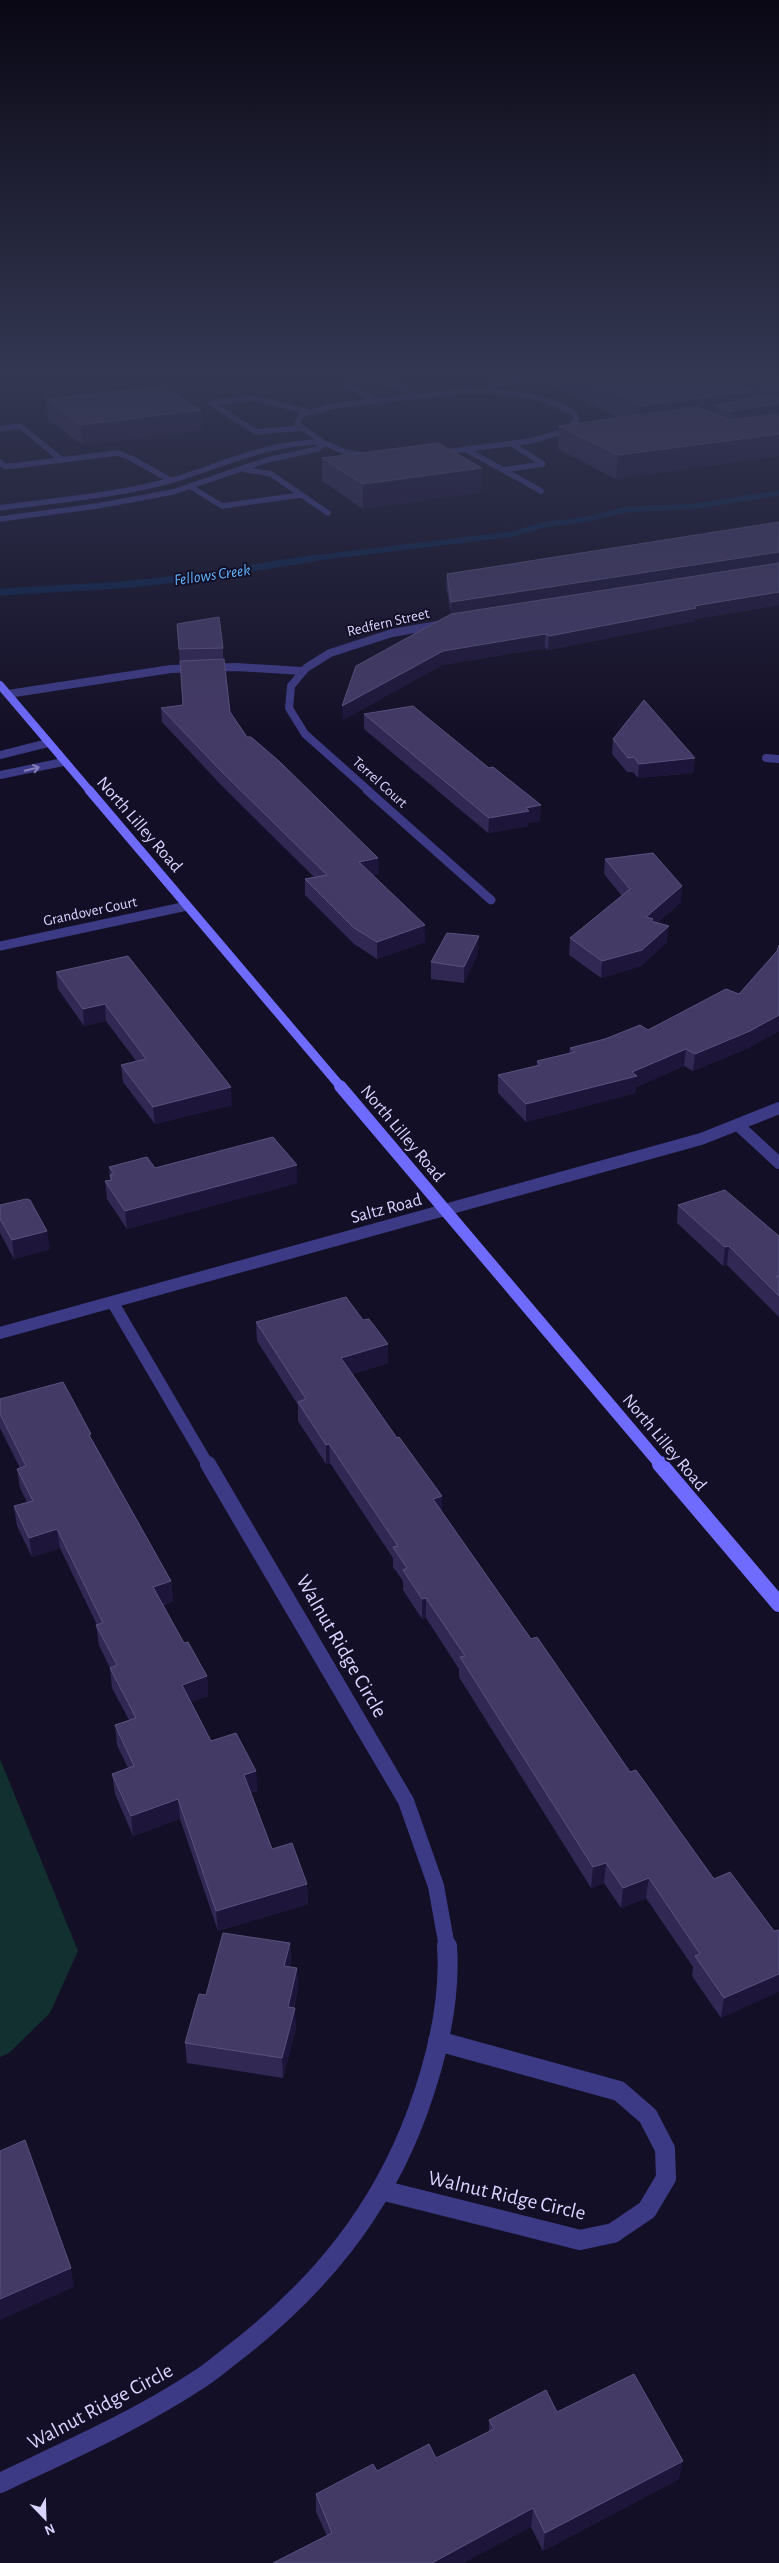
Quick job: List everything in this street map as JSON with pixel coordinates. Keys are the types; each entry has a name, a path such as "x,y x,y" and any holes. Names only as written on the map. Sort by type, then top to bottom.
{"street":[{"path":"0,508 79,497"},
{"path":"0,519 115,503 146,497"},
{"path":"207,497 222,506 290,497"},
{"path":"304,497 328,513"},
{"name":"Redfern Street","path":"302,671 322,657 367,639 455,622"},
{"path":"4,690 171,669 237,667 302,671"},
{"name":"Terrel Court","path":"302,671 292,683 287,695 288,710 294,722 491,900"},
{"name":"North Lilley Road","path":"4,690 63,762 779,1604"},
{"path":"0,755 48,743"},
{"path":"766,758 779,759"},
{"path":"0,775 63,762"},
{"name":"Grandover Court","path":"0,946 187,906"},
{"name":"Saltz Road","path":"0,1333 701,1138 779,1108"},
{"path":"738,1125 779,1163"},
{"name":"Walnut Ridge Circle","path":"0,2483 132,2420 194,2383 252,2338 316,2281 362,2222 390,2175 420,2106 438,2041 444,2004 446,1942 440,1902 428,1857 406,1801 113,1303"},
{"name":"Walnut Ridge Circle","path":"381,2190 580,2240 613,2233 648,2210 666,2178 665,2149 648,2116 619,2091 438,2041"}],"green space":[{"path":"0,1759 78,1951 50,2013 9,2053 0,2057"}],"building":[{"path":"779,522 779,552 451,602 447,574"},
{"path":"779,563 779,592 694,606 696,608 549,636 545,634 443,651 342,706 356,666 451,614"},
{"path":"219,617 223,648 179,649 177,624"},
{"path":"224,659 230,712 247,737 251,737 280,762 378,858 359,862 425,925 377,942 354,928 305,879 327,875 221,771 161,708 183,705 180,661"},
{"path":"644,700 695,758 639,764 634,757 628,758 613,739"},
{"path":"413,706 489,768 493,767 541,805 526,808 529,811 489,818 364,714"},
{"path":"653,853 682,886 646,917 653,919 651,921 669,926 642,950 602,961 570,938 630,889 605,859"},
{"path":"447,933 479,936 464,967 431,962"},
{"path":"779,945 779,1015 750,1031 695,1054 686,1049 632,1072 637,1076 526,1104 498,1075 540,1065 537,1061 575,1052 570,1048 605,1039 640,1025 648,1030 726,989 739,994 777,951"},
{"path":"128,956 231,1087 153,1107 121,1065 146,1059 105,1004 83,1009 56,972"},
{"path":"273,1137 297,1165 125,1211 105,1181 112,1180 110,1175 114,1174 109,1167 147,1157 155,1168"},
{"path":"725,1190 779,1236 779,1275 776,1277 779,1276 779,1296 729,1246 725,1247 678,1205"},
{"path":"26,1199 30,1200 47,1231 12,1240 0,1219 0,1205"},
{"path":"346,1297 363,1320 369,1319 388,1344 341,1358 397,1438 399,1437 442,1496 433,1499 531,1639 537,1637 630,1772 636,1770 714,1879 730,1872 774,1931 779,1930 779,1974 724,1998 695,1956 700,1954 649,1878 623,1888 606,1863 593,1867 460,1657 465,1656 426,1598 422,1599 403,1570 407,1568 393,1547 398,1546 329,1444 326,1445 298,1402 306,1399 256,1322"},
{"path":"63,1382 91,1434 89,1435 171,1581 153,1587 184,1643 188,1642 207,1676 182,1685 211,1741 236,1733 256,1771 244,1775 272,1849 292,1843 307,1884 216,1911 178,1799 131,1816 112,1774 134,1766 115,1725 136,1718 110,1668 117,1665 96,1625 103,1623 57,1529 29,1538 14,1506 33,1501 17,1469 26,1466 0,1414 0,1399"},
{"path":"223,1933 290,1943 284,1966 297,1968 288,2007 295,2008 282,2058 185,2043 199,1994 206,1995"},
{"path":"25,2140 71,2268 0,2299 0,2151"},
{"path":"634,2374 683,2461 545,2533 533,2508 432,2563 273,2563 332,2533 316,2494 373,2464 377,2471 429,2444 436,2458 494,2429 489,2420 546,2390 557,2412"}],"waterway":[{"name":"Fellows Creek","path":"314,558 513,534 543,525 588,519 623,510 697,506 756,497"},
{"name":"Fellows Creek","path":"0,592 122,585 203,576 314,558"},
{"name":"Fellows Creek","path":"307,559 314,558"}]}
